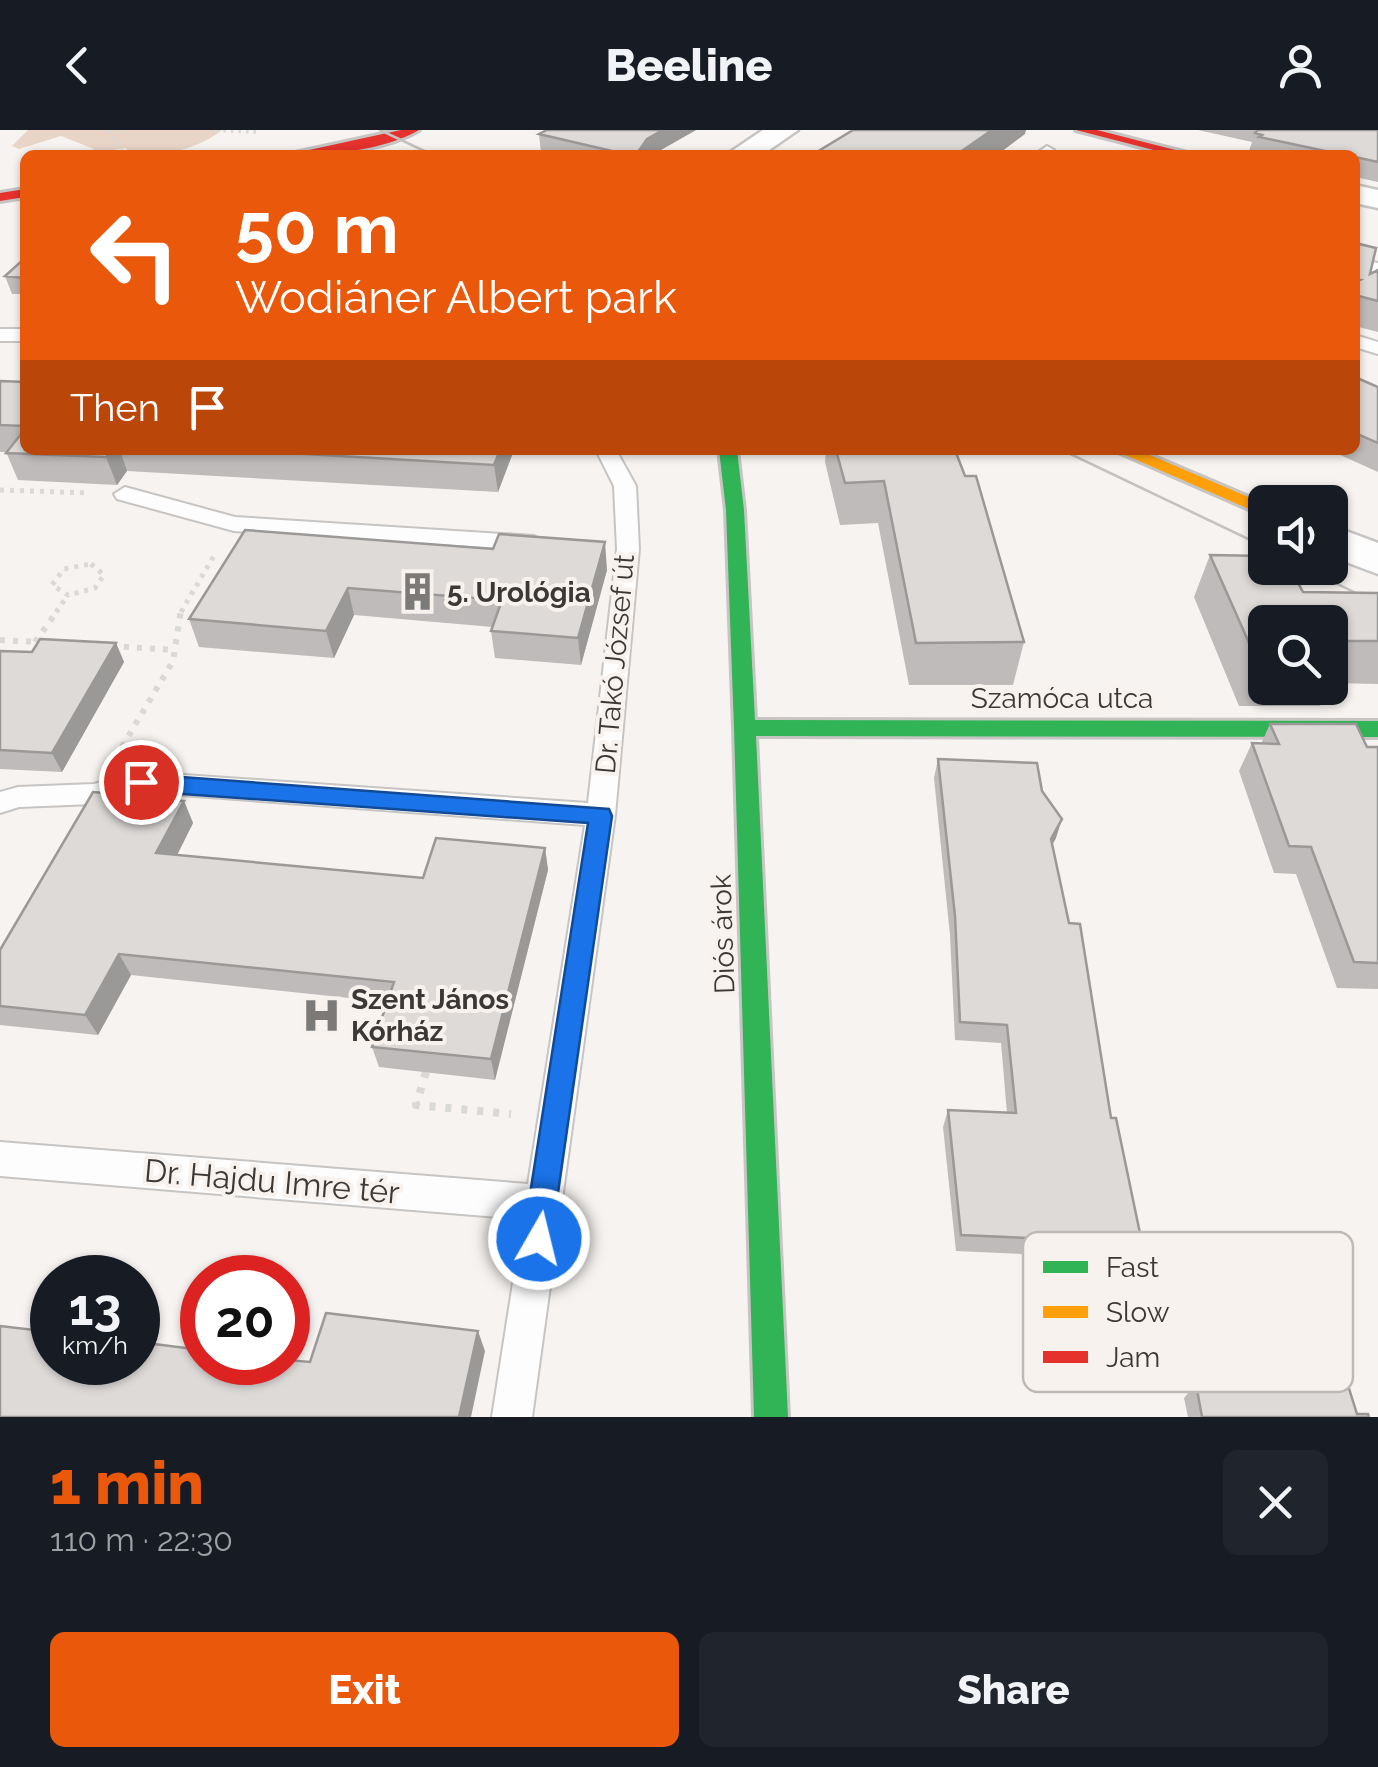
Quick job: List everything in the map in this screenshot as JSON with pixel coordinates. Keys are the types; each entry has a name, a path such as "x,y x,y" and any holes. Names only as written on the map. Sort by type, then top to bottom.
{"street":[{"path":"338,150 413,130"},
{"path":"750,150 784,130"},
{"path":"1082,130 1168,150"},
{"name":"Diós árok","path":"729,455 736,510 771,1417"},
{"path":"1134,455 1248,504"},
{"path":"1348,547 1378,560"},
{"name":"Szamóca utca","path":"745,728 1378,729"}],"lane":[{"name":"Dr. Takó József út","path":"512,1417 601,816 625,486 609,455"},
{"path":"126,494 234,524 549,544"},
{"path":"0,803 18,797 94,794 141,782 601,816"},
{"name":"Dr. Hajdu Imre tér","path":"0,1159 544,1203"}],"path":[{"path":"0,490 78,493"},
{"path":"94,794 173,661 181,610 234,524"},
{"path":"35,642 68,595 95,588 104,575 92,564 64,568 52,585 68,595"},
{"path":"0,640 55,643"},
{"path":"95,645 174,650"},
{"path":"426,1072 416,1105 556,1118"}],"shaded area":[{"path":"28,130 222,130 201,143 178,150 92,150 61,136 19,149 12,146"}],"building":[{"path":"547,130 663,130 647,139 639,150 608,150 539,134"},
{"path":"853,130 992,130 963,150 820,150"},
{"path":"1378,130 1378,162 1360,158 1360,150 1320,150 1255,133"},
{"path":"1360,244 1376,248 1370,274 1378,270 1378,301 1360,296"},
{"path":"20,262 20,278 5,276"},
{"path":"1360,379 1378,387 1378,443 1360,435"},
{"path":"0,381 20,382 20,426 0,425"},
{"path":"20,435 20,454 6,453"},
{"path":"324,455 498,455 494,465"},
{"path":"837,455 957,455 965,476 976,476 1024,642 916,643 884,481 845,483"},
{"name":"5. Urológia","path":"245,530 493,549 499,534 605,542 578,638 491,631 502,600 348,588 326,631 189,619"},
{"path":"1210,555 1248,556 1248,585 1299,585 1303,592 1378,593 1378,641 1348,641 1348,605 1248,605 1248,640"},
{"path":"40,639 116,643 52,753 0,750 0,651 32,652"},
{"path":"1270,724 1356,724 1367,747 1378,747 1378,963 1354,962 1311,847 1289,846 1252,743 1279,744"},
{"path":"938,759 1037,763 1042,791 1062,819 1051,839 1069,923 1080,924 1111,1118 1116,1118 1140,1232 1023,1232 1023,1238 961,1235 948,1110 1016,1113 1007,1025 960,1022 955,916"},
{"path":"93,792 184,801 156,853 423,878 436,838 545,848 491,1059 372,1047 394,982 119,954 85,1015 0,1006 0,950"},
{"path":"326,1313 478,1331 459,1417 0,1417 0,1326 30,1329 30,1385 160,1385 160,1345 180,1347 180,1385 310,1385 310,1362"},
{"path":"1197,1392 1350,1392 1357,1414 1369,1417 1202,1417"}],"tram line":[{"path":"380,130 422,150"},
{"path":"1072,455 1248,539"},
{"path":"1339,585 1378,604"}],"traffic: fast":[{"path":"729,455 735,510 745,728 771,1417"},
{"path":"745,728 1378,729"}],"traffic: slow":[{"path":"1135,455 1248,504"}],"traffic: jam":[{"path":"322,150 413,130"},
{"path":"1082,130 1168,150"},
{"path":"0,197 20,194"}],"place":[{"name":"5. Urológia","path":"417,592"},
{"name":"Szent János Kórház","path":"321,1015"}],"route":[{"path":"141,782 601,816 539,1239"}]}
